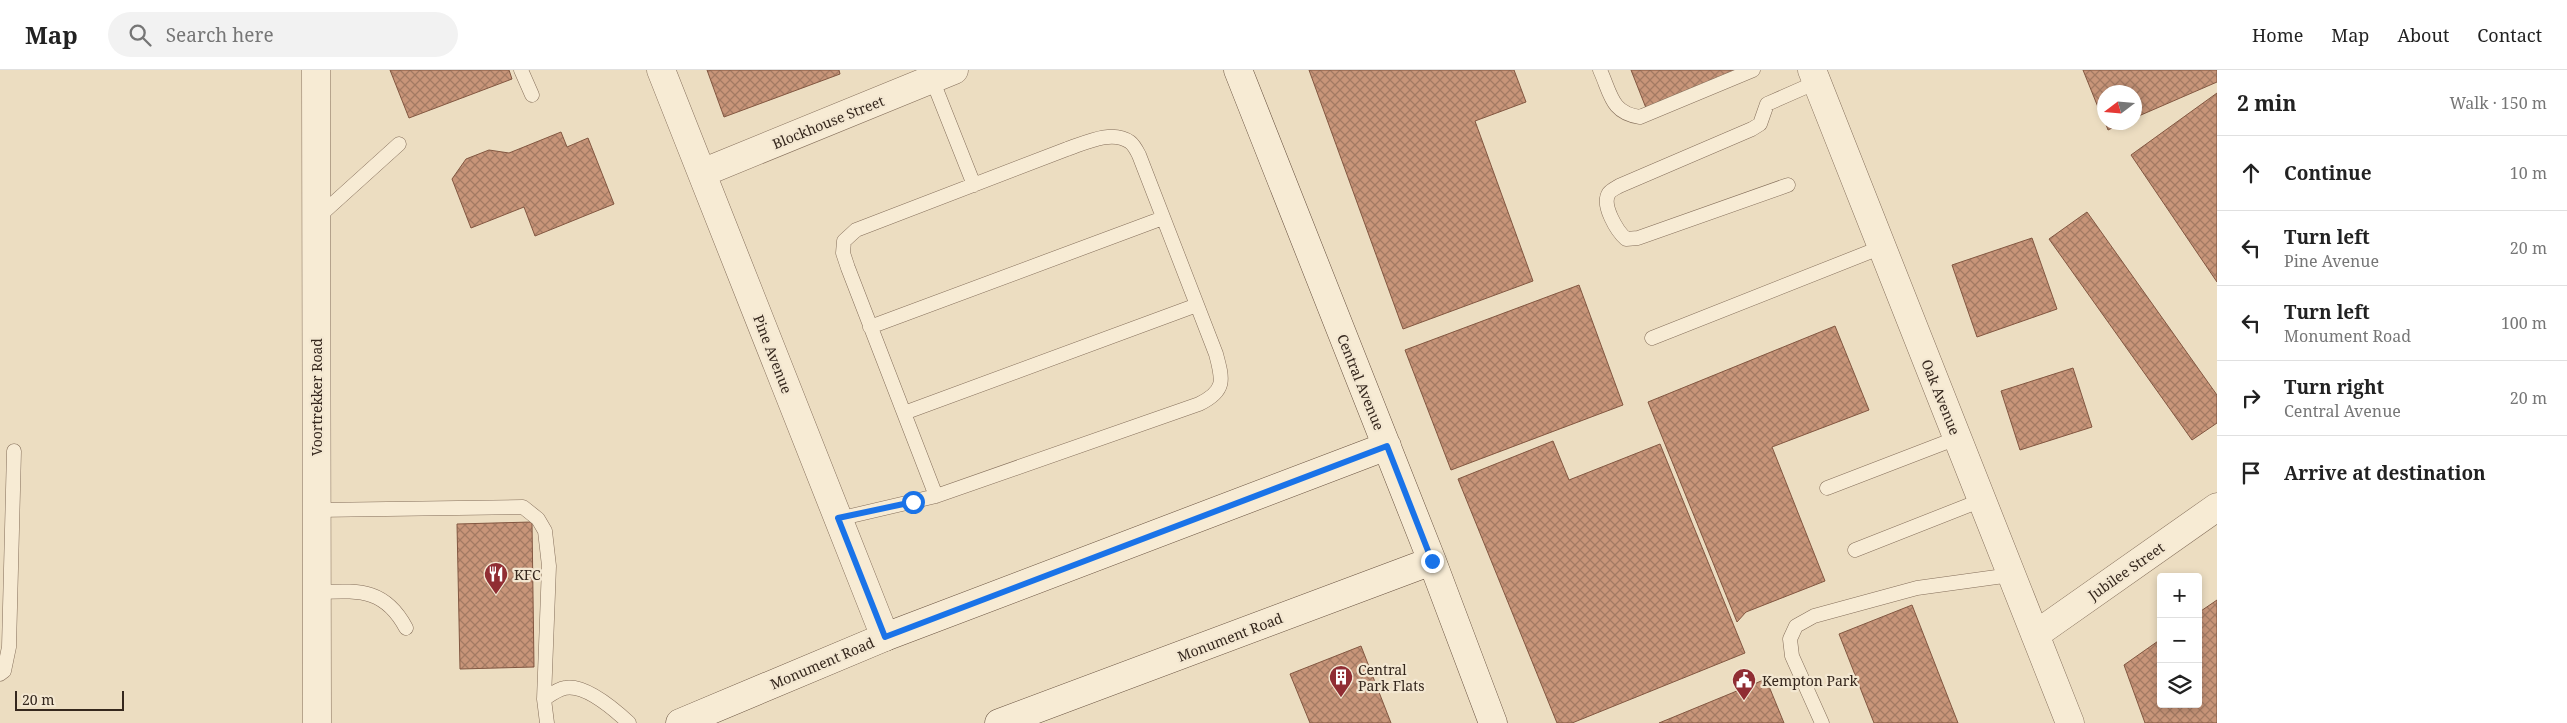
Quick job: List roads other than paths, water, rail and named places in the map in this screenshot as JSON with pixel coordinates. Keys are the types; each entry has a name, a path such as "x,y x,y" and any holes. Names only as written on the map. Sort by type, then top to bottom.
{"street":[{"name":"Voortrekker Road","path":"316,70 317,723"},
{"name":"Pine Avenue","path":"661,70 885,637"},
{"name":"Central Avenue","path":"1238,70 1432,561 1493,723"},
{"name":"Blockhouse Street","path":"702,173 943,74"},
{"name":"Oak Avenue","path":"1815,76 2070,723"},
{"name":"Monument Road","path":"680,723 885,637 1387,446"},
{"name":"Jubilee Street","path":"2035,635 2217,507"},
{"name":"Monument Road","path":"999,723 1432,561"}],"lane":[{"path":"521,70 532,95"},
{"path":"1600,70 1617,109 1625,115 1640,117 1753,70"},
{"path":"943,74 974,185"},
{"path":"1788,184 1638,238 1626,239 1619,232 1607,203 1609,193 1619,186 1752,129 1760,124 1766,104 1815,76"},
{"path":"838,518 936,496 1159,419 1211,398 1220,388 1222,376 1216,354 1139,156 1130,142 1117,136 1100,138 848,235 844,241 843,253 936,496"},
{"path":"316,220 399,144"},
{"path":"870,327 1163,218"},
{"path":"1652,338 1882,247"},
{"path":"904,413 1197,305"},
{"path":"1827,488 1957,438"},
{"path":"0,674 4,671 9,647 14,451"},
{"path":"1855,550 1982,500"},
{"path":"317,510 523,507 538,519 545,531 549,566 544,699 547,723"},
{"path":"1822,723 1792,656 1790,639 1796,626 1814,616 1917,588 2011,575"},
{"path":"317,592 362,591 392,607 406,628"},
{"path":"544,699 562,688 577,688 607,704 629,723"}],"place":[{"name":"KFC","path":"496,595"},
{"name":"Central Park Flats","path":"1341,698"},
{"name":"Kempton Park","path":"1744,701"}]}
